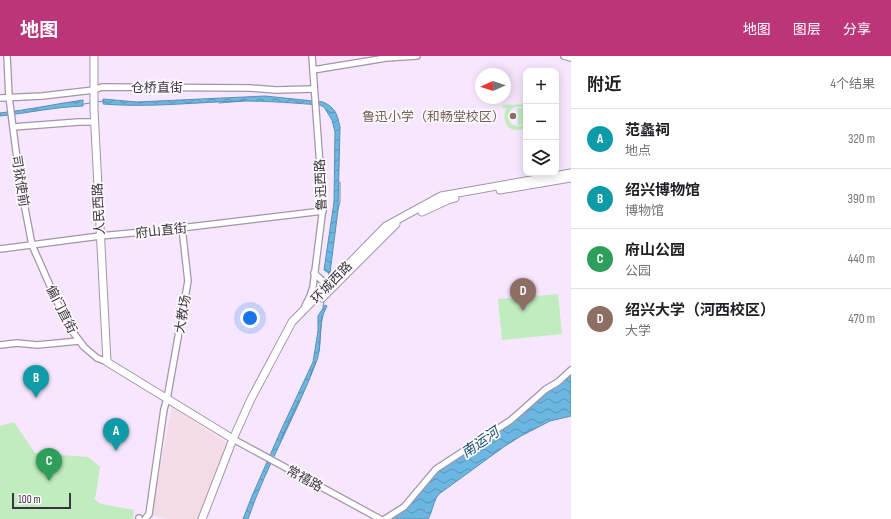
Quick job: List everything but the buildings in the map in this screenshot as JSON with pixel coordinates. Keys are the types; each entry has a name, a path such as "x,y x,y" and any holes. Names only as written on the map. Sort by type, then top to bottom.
{"main road":[{"name":"人民西路","path":"94,56 94,122 107,362"},
{"name":"环城西路","path":"332,284 386,226 441,196 571,173"},
{"name":"环城西路","path":"202,519 251,399 292,322 396,224 448,200 571,178"},
{"name":"环城西路","path":"207,519 235,440 296,324 319,297"},
{"path":"107,362 235,440"}],"street":[{"name":"司狱使前","path":"7,56 10,110 20,182 32,245"},
{"name":"鲁迅西路","path":"302,312 310,296 323,211 312,56"},
{"path":"313,70 386,58 417,56"},
{"path":"564,56 571,58"},
{"name":"仓桥直街","path":"0,98 42,96 94,90 102,87 250,88 276,90 314,89"},
{"path":"13,127 94,122"},
{"name":"府山直街","path":"0,249 100,236 323,211"},
{"name":"大教场","path":"167,398 188,281 182,228"},
{"name":"偏门直街","path":"32,245 67,324 84,347 107,362"},
{"path":"314,273 332,284"},
{"path":"0,345 18,343 37,345 79,341"},
{"path":"385,519 404,507 436,468 512,420 546,389 558,382 571,370"},
{"path":"147,519 167,398"},
{"name":"常禧路","path":"235,440 378,518"}],"shaded area":[{"path":"172,407 227,443 198,519 168,519 151,515"}],"green space":[{"path":"523,104 523,107 513,108 509,112 508,119 513,125 523,125 523,130 515,130 508,127 504,118 507,108 503,108 502,105"},
{"path":"517,108 523,108 523,124 518,125"},
{"path":"558,294 562,334 502,340 498,299"},
{"path":"14,422 35,453 88,457 100,467 94,499 101,504 134,510 133,519 0,519 0,426"}],"water":[{"path":"265,96 323,102 331,107 337,115 340,127 338,210 330,273 324,270 334,202 335,132 332,120 324,107 320,105 253,101 156,105 103,104 103,99 137,102"},
{"path":"83,100 83,106 0,116 0,113"},
{"path":"325,305 327,306 322,319 320,346 317,360 264,479 248,519 243,519 282,428 313,362 318,331 318,316"},
{"name":"南运河","path":"571,370 571,416 550,421 505,446 439,494 435,500 428,519 385,519 396,513 428,477 550,390"}],"waterway":[{"path":"97,102 104,101"},
{"path":"219,103 244,101"},
{"path":"84,104 90,103"},
{"path":"338,209 340,202 340,182"},
{"path":"327,282 329,273"},
{"path":"323,307 324,301"},
{"path":"319,351 322,316"},
{"path":"310,376 316,362"},
{"path":"281,439 299,400"}],"place":[{"name":"鲁迅小学（和畅堂校区）","path":"513,116"},
{"name":"绍兴大学（河西校区）","path":"523,311"},
{"name":"绍兴博物馆","path":"36,398"},
{"name":"范蠡祠","path":"116,451"},
{"name":"府山公园","path":"49,481"}]}
